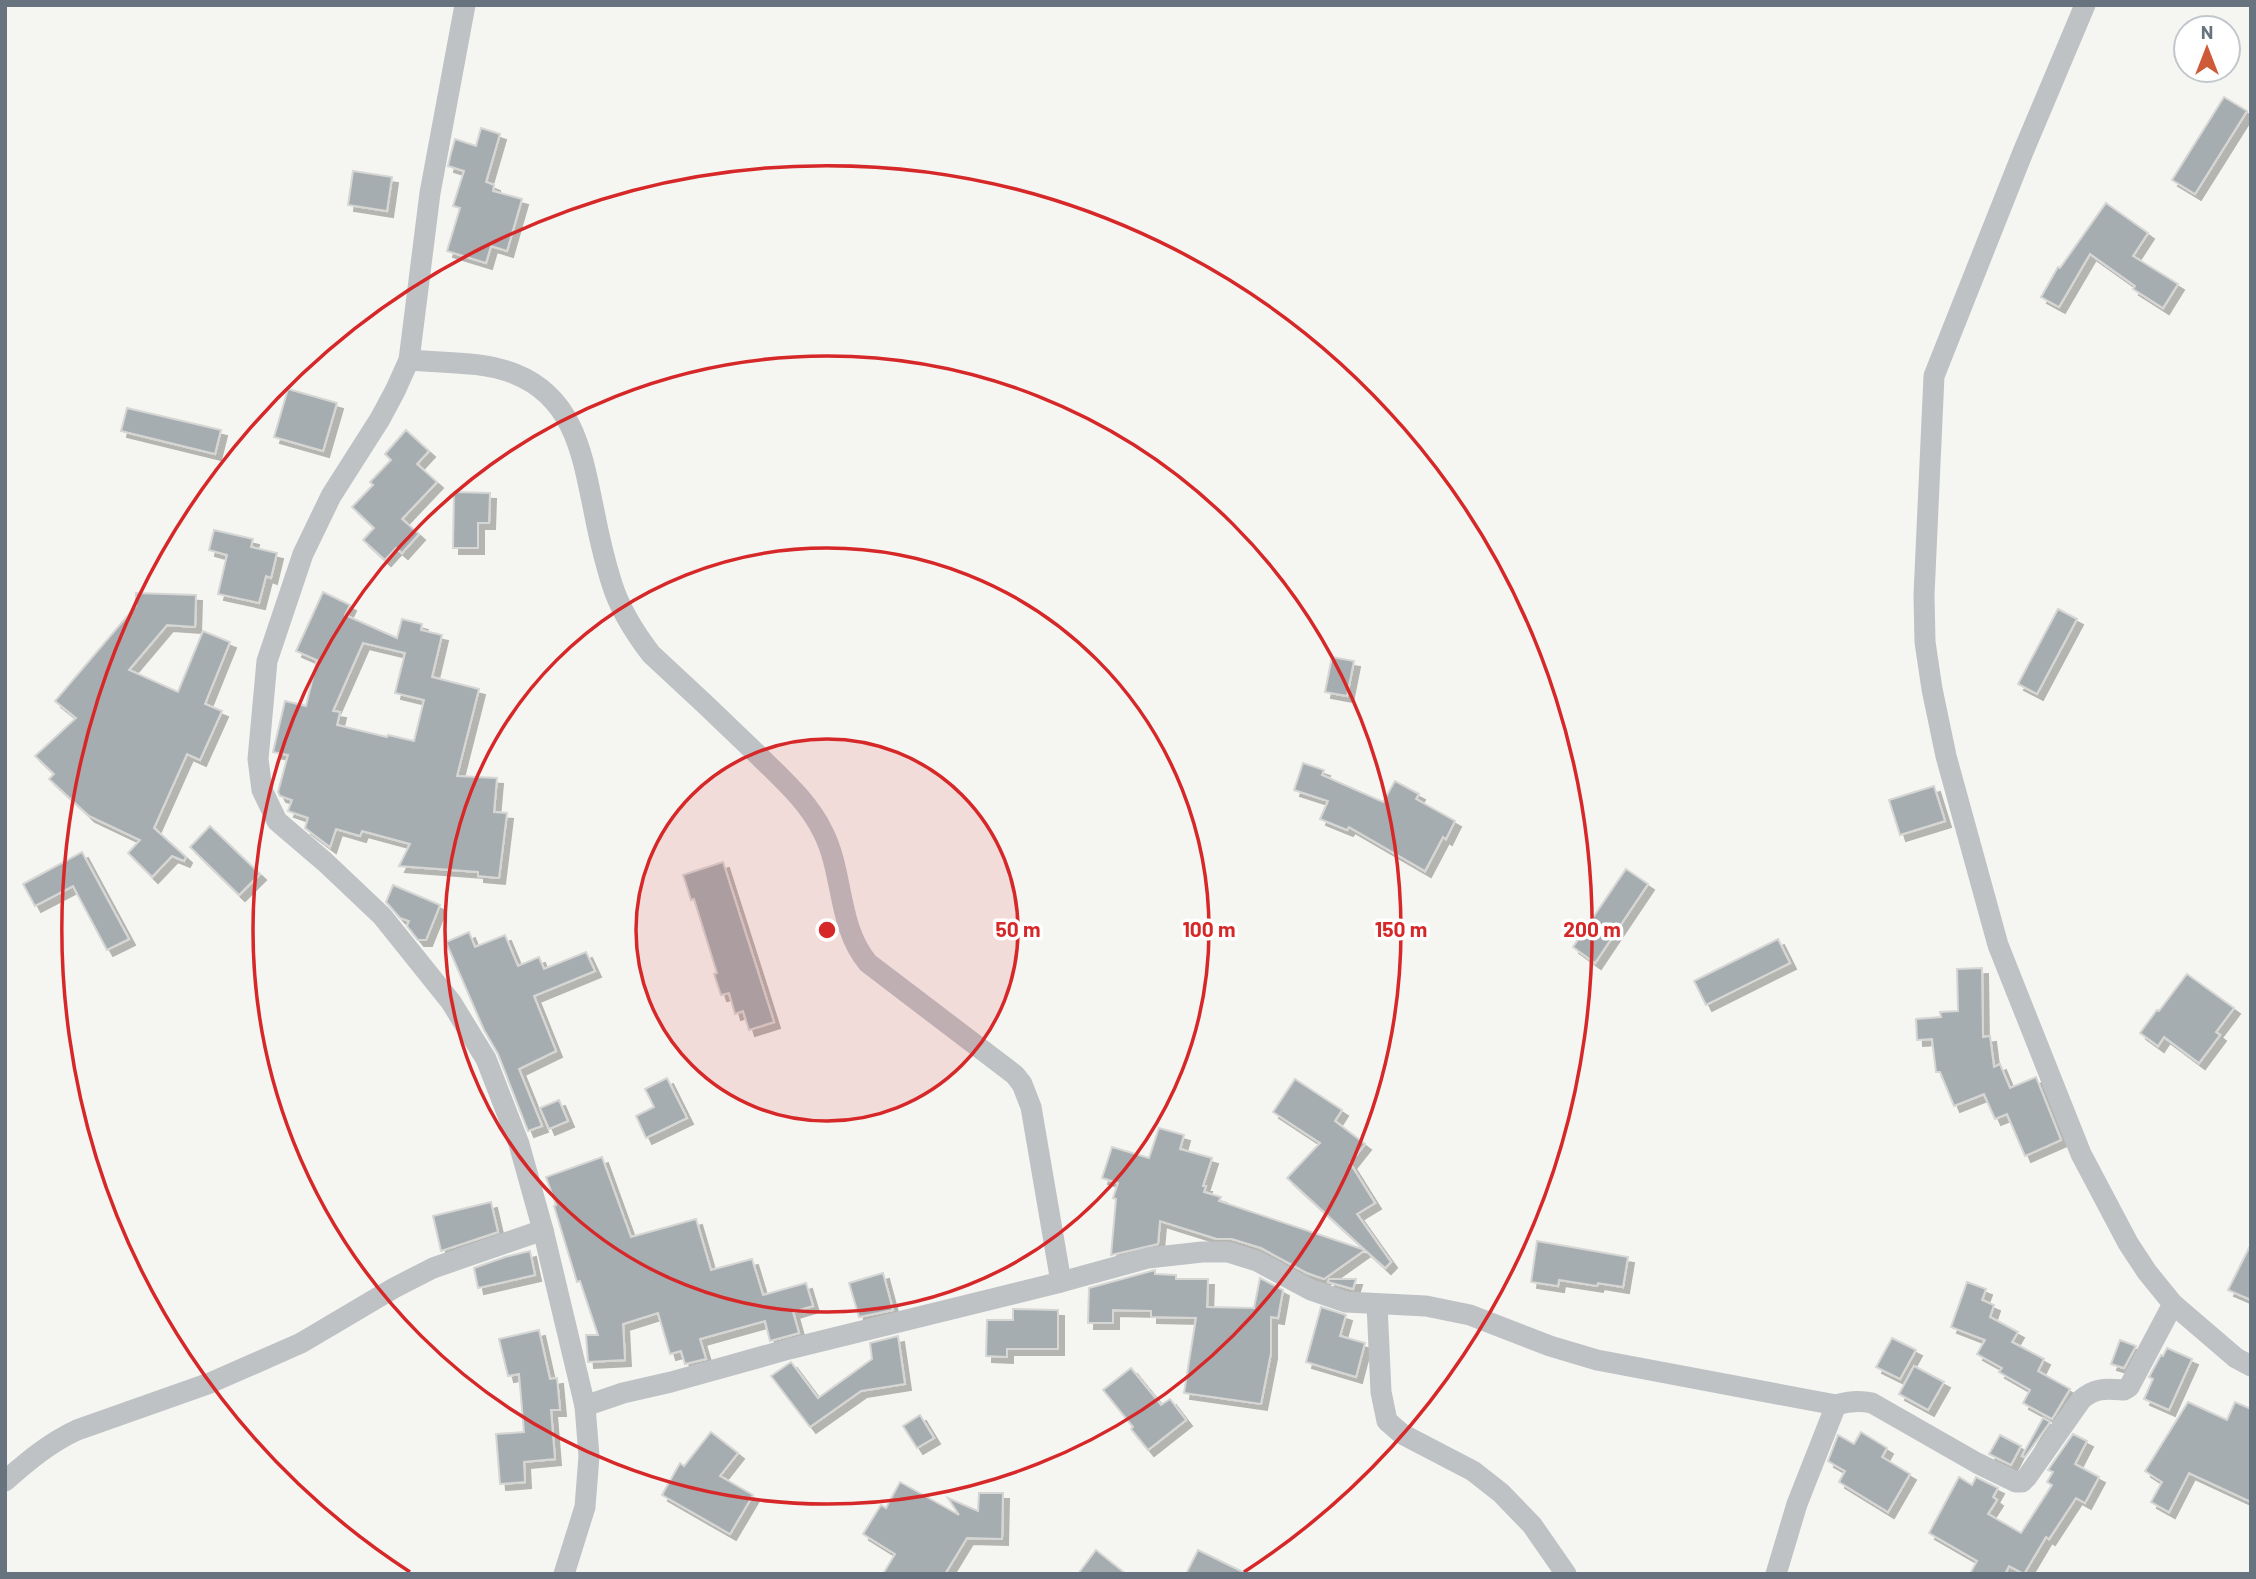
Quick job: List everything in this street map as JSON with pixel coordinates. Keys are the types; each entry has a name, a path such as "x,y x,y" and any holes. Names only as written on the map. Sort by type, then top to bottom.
{"street":[{"path":"465,5 430,193 409,360 380,419 331,496 303,554 267,661 258,759 262,790 277,821 382,916 451,1002 486,1059 519,1144 585,1406 589,1456 585,1507 564,1574"},
{"path":"2085,5 1983,249 1934,376 1924,595 1925,642 1946,756 1998,945 2081,1154 2128,1244 2147,1272 2174,1304 2229,1352 2251,1366"},
{"path":"409,360 488,366 513,373 541,389 557,404 576,437 583,457 600,542 613,588 636,633 652,654 782,780 815,818 829,844 849,928 857,948 868,963 1014,1075 1022,1084 1031,1107 1061,1282"},
{"path":"5,1481 59,1438 221,1378 302,1343 433,1268 542,1230"},
{"path":"585,1406 623,1393 789,1349 1148,1258 1228,1252 1257,1261 1323,1294 1346,1302 1426,1306 1470,1314 1550,1346 1597,1360 1836,1405 1861,1400 1872,1403 2011,1481 2022,1482 2081,1400 2089,1393 2107,1388 2124,1390 2129,1387 2174,1304"},
{"path":"1377,1304 1381,1392 1387,1421 1402,1434 1473,1471 1501,1493 1532,1525 1566,1574"},
{"path":"1776,1574 1797,1504 1836,1405"}],"building":[{"path":"2224,97 2247,111 2195,194 2172,180"},
{"path":"481,128 500,134 486,182 494,185 493,191 522,199 507,251 491,246 486,263 447,251 460,208 453,206 464,171 448,166 451,153 455,139 476,146"},
{"path":"353,171 392,177 387,211 348,205"},
{"path":"2106,203 2148,233 2133,256 2178,284 2163,308 2133,289 2135,286 2090,254 2059,307 2041,297 2058,267 2060,268"},
{"path":"288,389 337,403 323,451 274,437"},
{"path":"127,408 221,430 215,454 121,431"},
{"path":"406,430 429,451 417,464 437,482 402,519 419,534 402,553 396,548 385,560 363,540 374,528 352,507 373,485 370,482 391,460 385,454"},
{"path":"454,492 490,493 489,523 478,523 478,548 453,548"},
{"path":"214,530 253,539 251,547 277,553 271,578 266,576 259,603 218,594 227,555 209,550"},
{"path":"323,592 350,605 345,615 397,638 402,619 422,624 421,630 442,635 432,677 479,689 457,776 497,778 494,812 507,813 499,878 478,876 478,872 399,866 410,844 362,831 360,836 336,829 330,847 305,828 308,818 288,811 292,800 280,796 278,792 288,755 273,752 285,701 306,706 317,660 296,651","holes":["363,643 405,653 395,693 424,700 414,741 337,725 340,712 333,711"]},
{"path":"136,593 196,595 195,627 167,625 129,670 178,692 203,631 230,642 205,704 222,711 200,760 187,754 154,828 186,857 184,861 172,856 152,877 128,853 140,840 89,816 49,779 54,774 35,756 76,718 55,701 136,606"},
{"path":"2058,609 2077,619 2037,694 2018,684"},
{"path":"1332,657 1354,661 1347,696 1325,692"},
{"path":"1303,763 1324,770 1322,775 1383,802 1395,781 1419,794 1416,799 1455,821 1425,871 1349,827 1347,830 1320,819 1328,801 1294,790"},
{"path":"1934,786 1945,821 1900,835 1889,800"},
{"path":"210,826 260,874 239,895 190,847"},
{"path":"82,852 129,939 107,950 73,886 35,906 23,884"},
{"path":"723,862 774,1022 749,1030 743,1011 735,1014 729,993 721,995 714,974 717,973 694,899 691,900 683,875"},
{"path":"1626,869 1648,884 1595,963 1573,947"},
{"path":"393,885 440,905 426,940 418,940 407,926 409,921 400,918 386,902"},
{"path":"469,932 475,947 505,935 518,966 539,957 544,969 586,952 595,971 534,996 556,1051 519,1069 542,1126 528,1131 498,1054 484,1030 446,942"},
{"path":"1778,939 1790,963 1706,1005 1694,981"},
{"path":"1982,968 1983,1037 1990,1036 1994,1067 2000,1064 2010,1088 2036,1077 2061,1140 2025,1156 2007,1114 1995,1119 1984,1094 1954,1106 1940,1072 1936,1072 1932,1039 1917,1040 1916,1019 1941,1017 1940,1012 1958,1011 1957,969"},
{"path":"2187,974 2234,1008 2216,1032 2220,1035 2199,1063 2164,1037 2158,1046 2140,1033"},
{"path":"667,1078 687,1118 646,1138 636,1116 654,1107 645,1089"},
{"path":"1295,1079 1342,1110 1335,1121 1365,1144 1350,1163 1375,1203 1357,1214 1391,1262 1385,1268 1287,1178 1320,1143 1273,1112"},
{"path":"559,1100 568,1121 549,1129 540,1108"},
{"path":"1159,1128 1184,1135 1180,1149 1212,1158 1203,1186 1206,1186 1204,1192 1221,1197 1219,1201 1365,1250 1324,1279 1307,1273 1261,1248 1232,1239 1217,1239 1160,1221 1158,1244 1111,1255 1116,1199 1113,1198 1118,1183 1102,1178 1112,1147 1149,1158"},
{"path":"602,1157 631,1237 696,1219 711,1270 752,1259 763,1295 806,1283 813,1306 793,1312 799,1333 770,1341 765,1321 700,1339 706,1359 685,1364 681,1351 670,1354 658,1313 623,1324 625,1360 588,1362 586,1335 598,1335 580,1281 577,1282 546,1177"},
{"path":"491,1202 498,1232 441,1251 433,1216"},
{"path":"1537,1241 1628,1257 1623,1287 1559,1280 1558,1286 1531,1282"},
{"path":"2251,1244 2251,1300 2228,1290"},
{"path":"530,1251 535,1275 478,1288 474,1268"},
{"path":"1155,1270 1155,1274 1176,1275 1176,1279 1208,1279 1207,1307 1254,1308 1260,1278 1283,1290 1278,1318 1271,1317 1271,1353 1261,1404 1184,1393 1196,1318 1151,1317 1151,1311 1113,1310 1113,1323 1088,1323 1089,1288"},
{"path":"883,1273 893,1310 859,1317 849,1283"},
{"path":"1329,1279 1356,1279 1353,1289 1328,1282"},
{"path":"1967,1282 1986,1289 1982,1300 1994,1305 1990,1317 2018,1332 2012,1342 2044,1359 2038,1371 2070,1389 2052,1419 2023,1403 2030,1390 1999,1372 2002,1368 1977,1354 1985,1340 1951,1327"},
{"path":"1321,1307 1346,1315 1340,1336 1365,1343 1356,1377 1306,1362"},
{"path":"1013,1309 1058,1310 1058,1349 1007,1349 1007,1357 986,1356 987,1320 1013,1320"},
{"path":"539,1330 550,1379 557,1378 560,1410 551,1410 555,1459 524,1462 525,1482 500,1484 496,1434 524,1432 519,1374 508,1376 499,1339"},
{"path":"898,1336 905,1384 861,1391 810,1427 771,1376 791,1362 818,1398 872,1359 870,1343"},
{"path":"1892,1338 1916,1350 1900,1379 1876,1367"},
{"path":"2120,1340 2136,1346 2124,1368 2111,1364"},
{"path":"2167,1348 2192,1359 2169,1410 2144,1399 2153,1379 2149,1377"},
{"path":"1914,1366 1944,1382 1928,1410 1899,1394"},
{"path":"1131,1368 1161,1405 1170,1399 1186,1420 1148,1450 1103,1390"},
{"path":"2188,1402 2227,1420 2235,1402 2251,1409 2251,1502 2189,1473 2169,1512 2151,1502 2162,1482 2145,1471"},
{"path":"920,1415 934,1438 917,1448 903,1426"},
{"path":"2043,1418 2050,1422 2025,1457 2022,1456"},
{"path":"711,1432 738,1453 720,1476 753,1495 730,1534 662,1495 680,1463 684,1466"},
{"path":"1861,1432 1887,1448 1882,1457 1910,1474 1888,1512 1839,1482 1845,1471 1828,1461 1838,1435 1854,1444"},
{"path":"2073,1434 2087,1441 2075,1464 2099,1477 2085,1503 2076,1498 2049,1539 2046,1537 2024,1574 2009,1566 2005,1574 1970,1574 1977,1561 1929,1533 1959,1477 1972,1485 1976,1477 1998,1488 1993,1497 1997,1500 1988,1514 2021,1533 2052,1485 2047,1482 2053,1472 2048,1470"},
{"path":"2000,1435 2021,1446 2011,1465 1989,1454"},
{"path":"900,1482 959,1515 948,1498 978,1511 979,1493 1003,1493 1002,1539 967,1538 945,1574 883,1574 895,1554 863,1534 881,1505 886,1508"},
{"path":"1096,1550 1126,1574 1078,1574"},
{"path":"1198,1550 1247,1574 1186,1574"}]}
